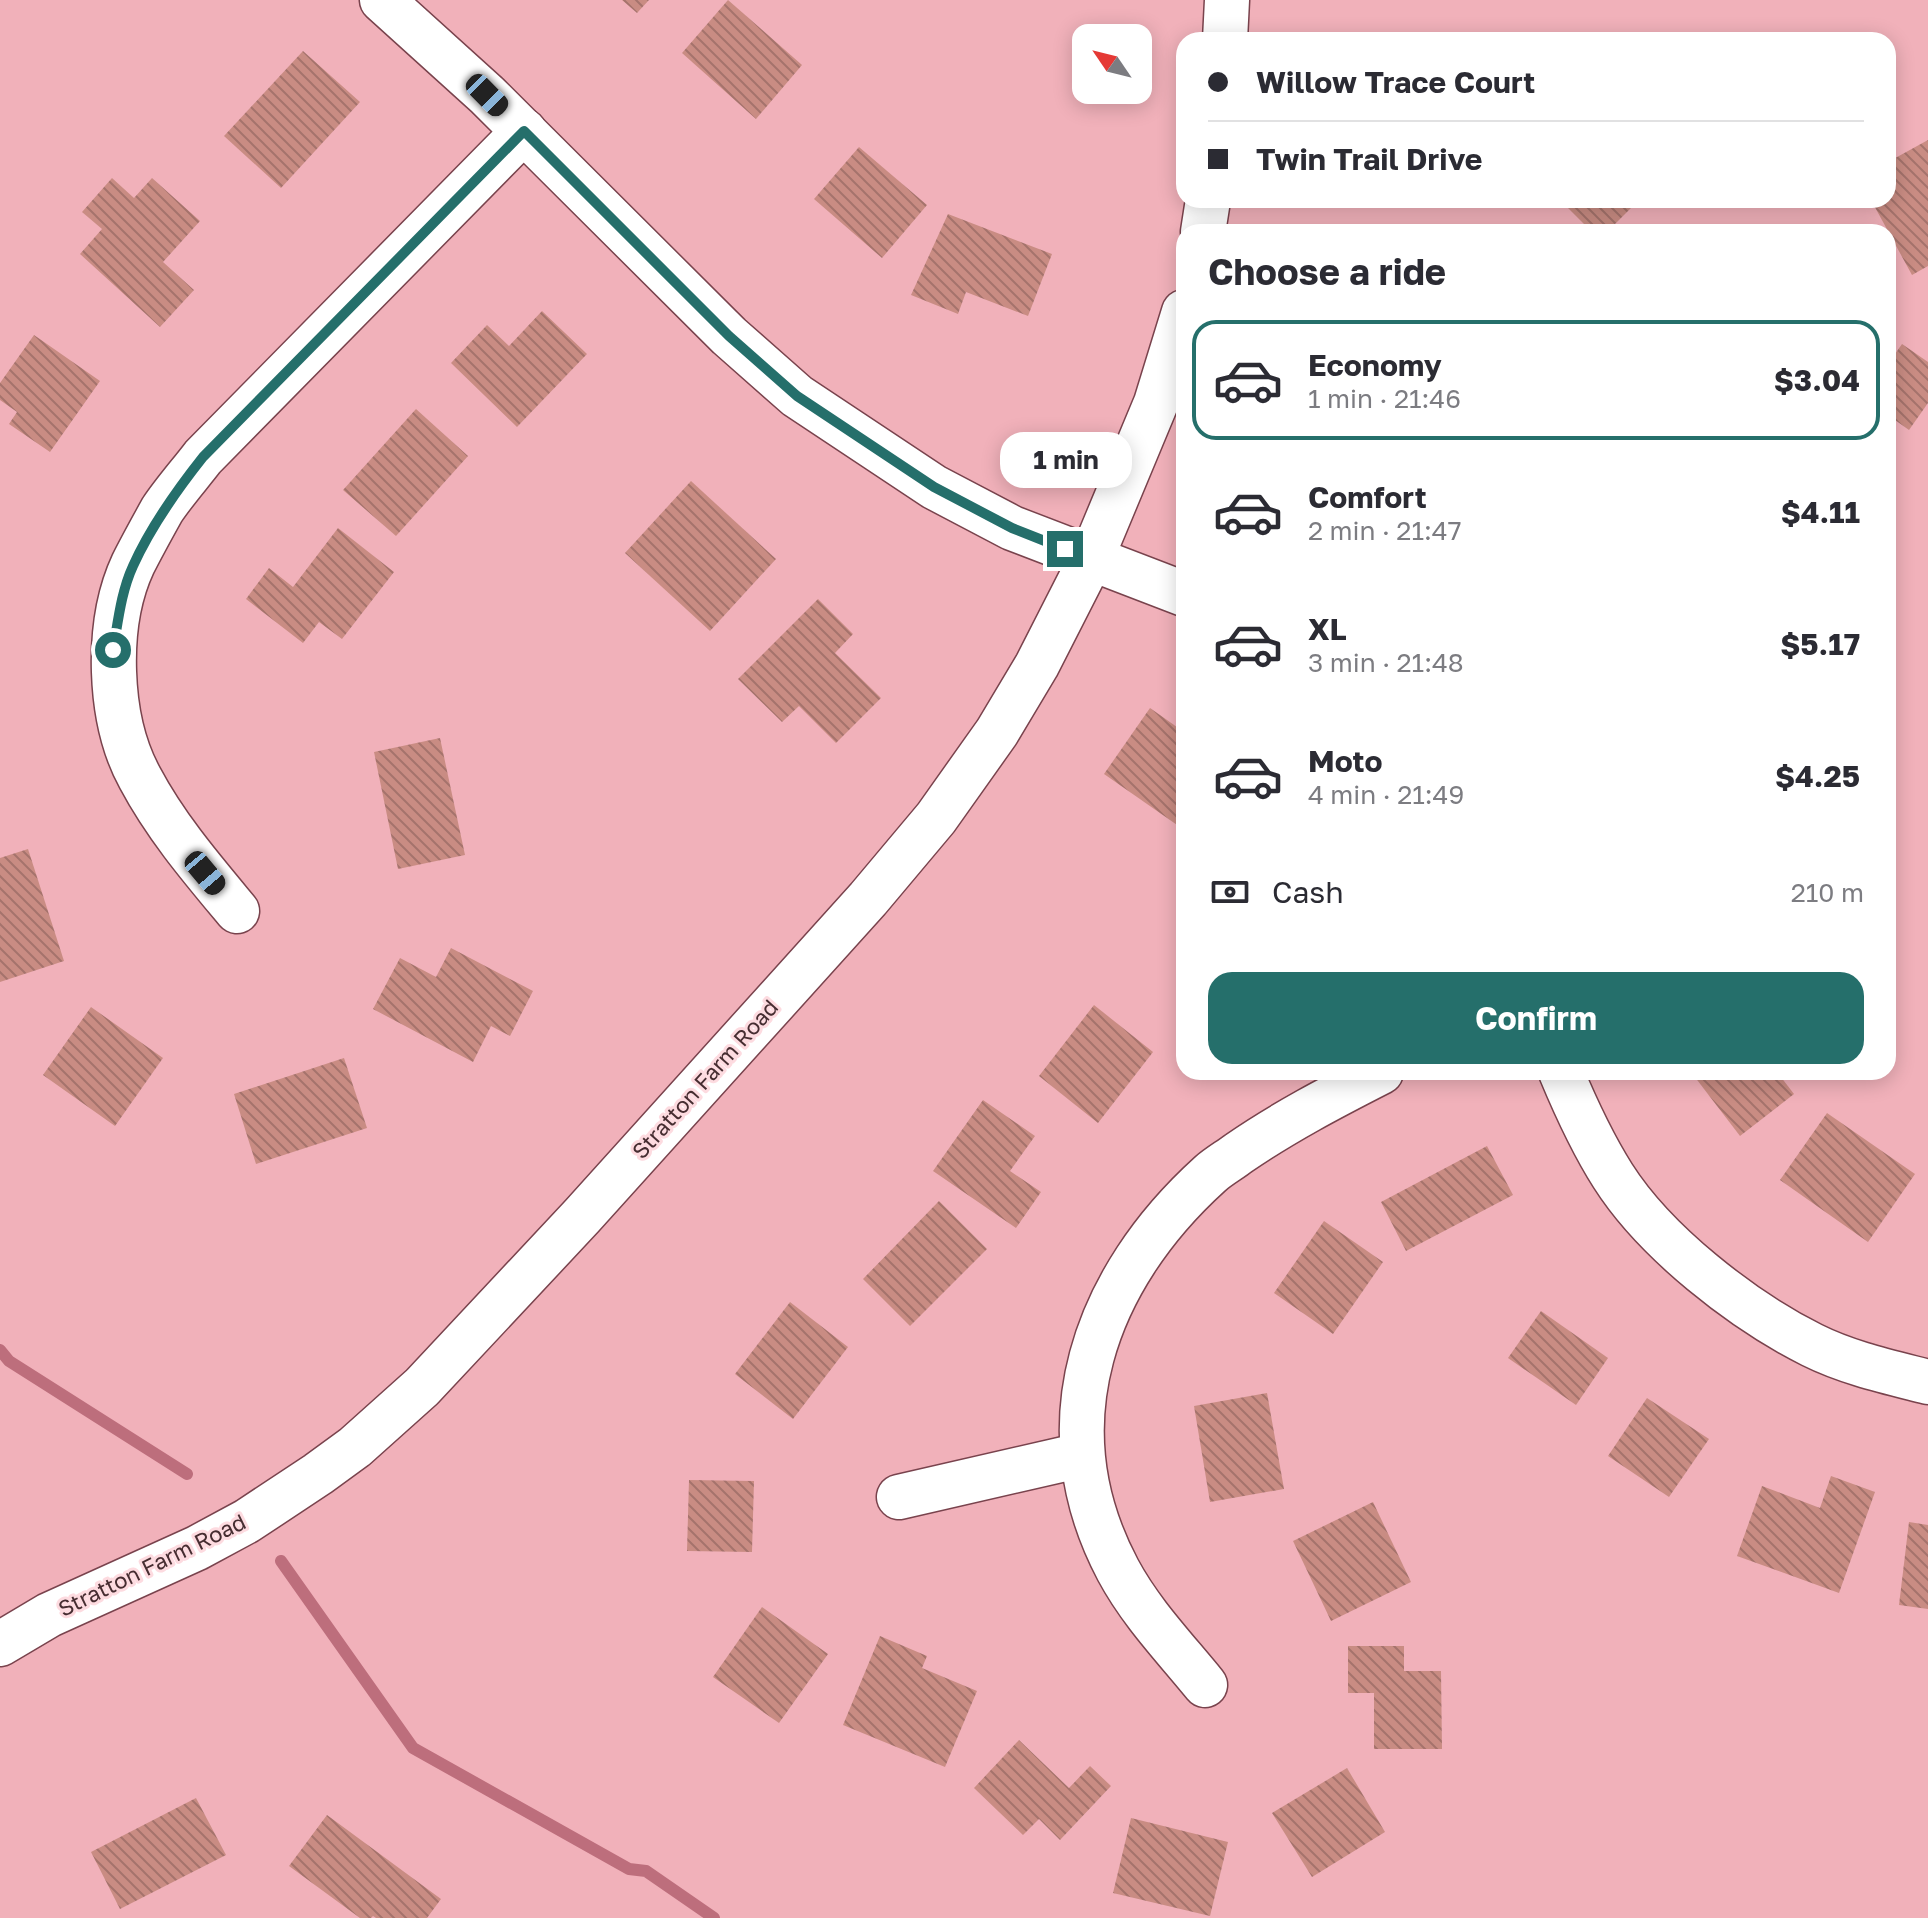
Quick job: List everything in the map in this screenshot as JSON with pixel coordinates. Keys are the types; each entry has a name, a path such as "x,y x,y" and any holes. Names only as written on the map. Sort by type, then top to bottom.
{"street":[{"path":"382,0 487,95 729,336 797,396 934,487 1012,528 1176,591"},
{"path":"1225,32 1227,0"},
{"path":"237,911 189,853 139,777 123,735 115,697 113,650 120,607 132,567 163,509 203,457 524,131"},
{"name":"Stratton Farm Road","path":"0,1644 49,1615 197,1548 247,1521 355,1447 422,1387 582,1216 868,899 936,818 1005,719 1037,665 1091,559 1156,403 1176,338"},
{"path":"1205,1685 1141,1609 1098,1527 1084,1476 1082,1455 1081,1410 1089,1364 1104,1316 1126,1272 1169,1215 1212,1173 1271,1131 1366,1080"},
{"path":"1564,1080 1583,1124 1614,1177 1645,1217 1692,1263 1753,1311 1813,1346 1877,1369 1928,1382"},
{"path":"899,1497 1082,1455"}],"building":[{"path":"622,0 649,0 637,13"},
{"path":"728,0 802,65 756,119 682,53"},
{"path":"303,51 360,102 281,188 224,136"},
{"path":"1928,140 1928,266 1912,275 1896,246 1896,224 1884,224 1875,208 1896,208 1896,158"},
{"path":"859,147 927,205 882,258 814,199"},
{"path":"112,178 134,198 152,178 200,221 163,262 194,290 160,327 80,254 102,229 82,212"},
{"path":"1568,208 1631,208 1615,224 1584,224"},
{"path":"948,214 1052,254 1028,316 966,292 958,314 911,295"},
{"path":"542,311 587,354 517,427 451,363 487,325 509,346"},
{"path":"34,335 100,381 50,452 9,424 17,412 0,400 0,383"},
{"path":"1902,344 1928,362 1928,403 1909,430 1896,421 1896,353"},
{"path":"416,409 468,456 396,536 343,490"},
{"path":"691,481 776,559 710,631 625,553"},
{"path":"338,528 394,572 342,639 319,622 303,643 246,599 269,568 293,587"},
{"path":"818,599 853,634 835,653 881,698 836,743 799,706 782,722 738,679"},
{"path":"1150,708 1176,726 1176,824 1104,774"},
{"path":"440,738 465,855 398,869 374,752"},
{"path":"28,849 64,961 0,982 0,858"},
{"path":"451,948 533,991 510,1036 491,1026 473,1062 373,1009 400,958 436,977"},
{"path":"1094,1005 1153,1052 1098,1123 1039,1076"},
{"path":"91,1007 163,1058 115,1126 43,1075"},
{"path":"344,1058 367,1128 256,1164 234,1094"},
{"path":"1697,1080 1783,1080 1794,1094 1740,1136"},
{"path":"983,1100 1035,1136 1010,1171 1041,1192 1016,1228 933,1171"},
{"path":"1827,1113 1915,1174 1868,1242 1780,1180"},
{"path":"1487,1146 1513,1195 1406,1251 1381,1202"},
{"path":"939,1201 987,1249 910,1326 863,1279"},
{"path":"1324,1221 1383,1262 1333,1334 1274,1293"},
{"path":"790,1302 848,1347 793,1419 735,1374"},
{"path":"1541,1311 1608,1358 1576,1405 1508,1358"},
{"path":"1267,1393 1284,1489 1210,1502 1194,1406"},
{"path":"1647,1398 1709,1439 1669,1497 1608,1456"},
{"path":"1831,1476 1875,1492 1839,1593 1737,1556 1762,1486 1820,1508"},
{"path":"689,1480 754,1481 752,1552 687,1551"},
{"path":"1373,1502 1411,1582 1331,1621 1293,1541"},
{"path":"1909,1522 1928,1525 1928,1609 1899,1605"},
{"path":"762,1607 828,1654 779,1723 713,1677"},
{"path":"880,1636 927,1656 922,1668 977,1691 945,1767 843,1725"},
{"path":"1348,1646 1404,1646 1404,1671 1441,1671 1442,1749 1374,1749 1374,1693 1348,1693"},
{"path":"1019,1740 1069,1788 1090,1766 1111,1786 1060,1840 1039,1819 1023,1835 974,1788"},
{"path":"1347,1768 1385,1832 1312,1877 1272,1813"},
{"path":"196,1798 226,1855 120,1909 91,1852"},
{"path":"327,1815 441,1899 427,1918 360,1918 289,1866"},
{"path":"1131,1818 1228,1842 1210,1916 1113,1893"}],"waterway":[{"path":"0,1350 9,1361 187,1474"},
{"path":"281,1561 413,1748 629,1869 646,1871 714,1918"}],"route":[{"path":"113,650 120,607 132,567 163,509 203,457 524,131 729,336 797,396 934,487 1012,528 1065,549"}]}
